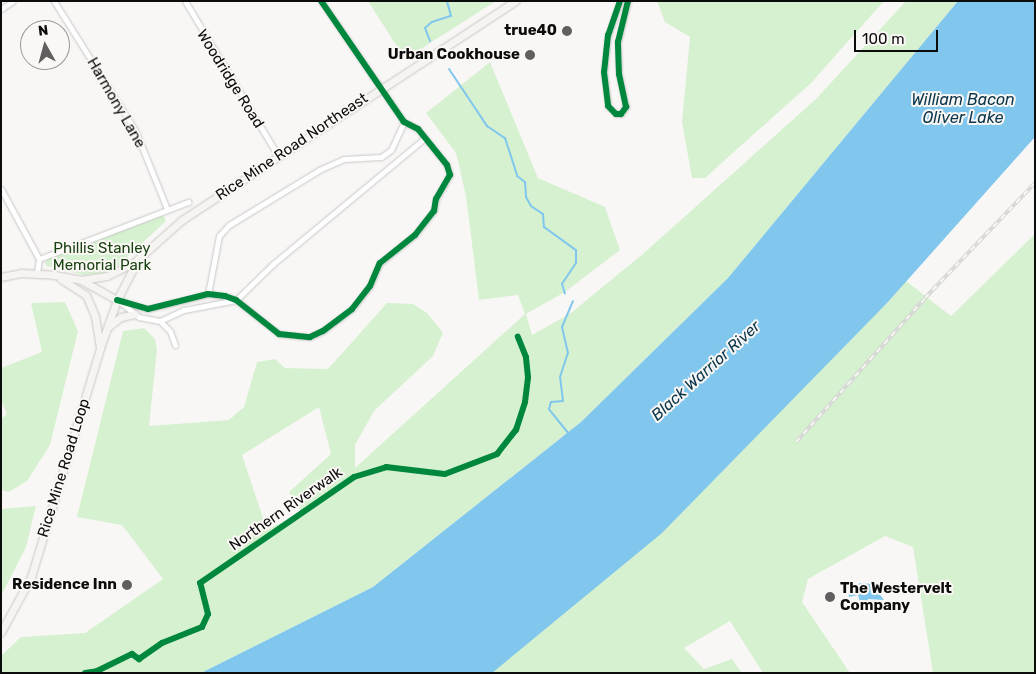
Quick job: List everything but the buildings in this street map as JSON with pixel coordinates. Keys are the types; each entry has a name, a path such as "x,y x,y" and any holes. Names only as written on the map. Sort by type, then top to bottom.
{"main road":[{"name":"Rice Mine Road Northeast","path":"117,300 138,260 182,220 380,88 516,1"},
{"path":"81,280 107,276 138,260"},
{"path":"1,277 37,273 81,280 117,300"},
{"path":"54,275 86,295 95,316 100,348"},
{"name":"Rice Mine Road Loop","path":"1,632 31,577 100,348 117,300"},
{"path":"108,327 121,317 135,314"}],"street":[{"path":"1,9 13,1"},
{"name":"Harmony Lane","path":"54,1 135,130 167,209"},
{"name":"Woodridge Road","path":"185,1 278,156"},
{"path":"117,300 148,309 208,294 236,300 279,334 299,338 323,332 352,309 370,286 380,263 415,235 428,219 450,175 447,165 418,129 404,122 321,1"},
{"path":"620,1 608,35 604,63 608,106 616,114 621,114 626,107 618,48 628,1"},
{"path":"208,294 219,236 229,225 319,170 344,159 381,157 391,150 404,122"},
{"path":"160,321 184,310 236,300 273,264 425,138"},
{"path":"1,189 38,259 37,273"},
{"path":"38,259 188,202"},
{"path":"117,300 135,314 160,321 170,331 175,345"}],"green space":[{"path":"368,1 496,1 405,59"},
{"path":"657,1 884,1 811,83 705,178 692,178 682,122 690,37 665,22"},
{"path":"906,1 958,1 728,278 581,422 373,587 201,673 1,673 1,656 21,637 85,633 163,579 122,525 77,517 123,331 144,328 155,339 157,350 149,426 229,420 244,407 257,362 275,359 285,368 328,369 387,303 413,304 427,313 443,333 433,356 374,411 355,445 355,468 525,314 518,295 479,300 466,196 456,153 426,113 490,62 538,178 605,207 620,250 565,292 526,314 532,335 571,313 644,253 816,99","holes":["319,407 331,454 289,492 301,512 267,530 242,455"]},
{"name":"Phillis Stanley Memorial Park","path":"163,215 166,221 111,272 84,275 47,266 45,263 47,259"},
{"path":"1035,234 1035,673 933,673 913,547 885,536 808,579 802,602 850,673 763,673 730,621 684,648 704,669 732,659 742,673 492,673 887,303 906,281 951,316"},
{"path":"65,302 78,331 50,445 27,481 9,492 1,490 1,419 7,414 1,400 1,368 42,352 31,303"},
{"path":"36,506 26,547 1,596 1,509"}],"water":[{"name":"William Bacon Oliver Lake","path":"958,1 1035,1 1035,137 887,303 662,533 492,673 201,673 373,587 581,422 728,278"},
{"path":"860,583 872,584 884,600 868,599 865,607 861,605 858,595 849,597 848,588 850,591"}],"waterway":[{"path":"430,41 425,28 432,22 451,16 447,1"},
{"path":"449,69 487,126 505,138 517,176 525,182 526,197 531,206 543,214 544,227 576,250 576,263 562,284 565,294"},
{"path":"569,434 549,409 551,402 563,401 560,377 568,353 562,327 573,301"}],"railway":[{"path":"796,442 925,298 1035,183"}],"cycle path":[{"path":"117,300 148,309 208,294 225,296 236,300 279,334 310,337 323,331 352,309 370,286 380,263 415,235 434,211 436,199 450,175 447,165 418,129 404,122 321,1"},
{"path":"620,1 608,35 604,72 608,106 616,114 621,114 626,107 619,74 618,42 628,1"},
{"name":"Northern Riverwalk","path":"85,673 97,671 132,654 139,659 162,643 202,627 208,614 200,583 354,477 386,467 445,474 497,454 516,430 525,402 528,377 526,357 518,337"}],"place":[{"name":"true40","path":"567,31"},
{"name":"Urban Cookhouse","path":"530,55"},
{"name":"Residence Inn","path":"127,585"},
{"name":"The Westervelt Company","path":"830,597"}],"water label":[{"name":"Black Warrior River","path":"706,371"}]}
